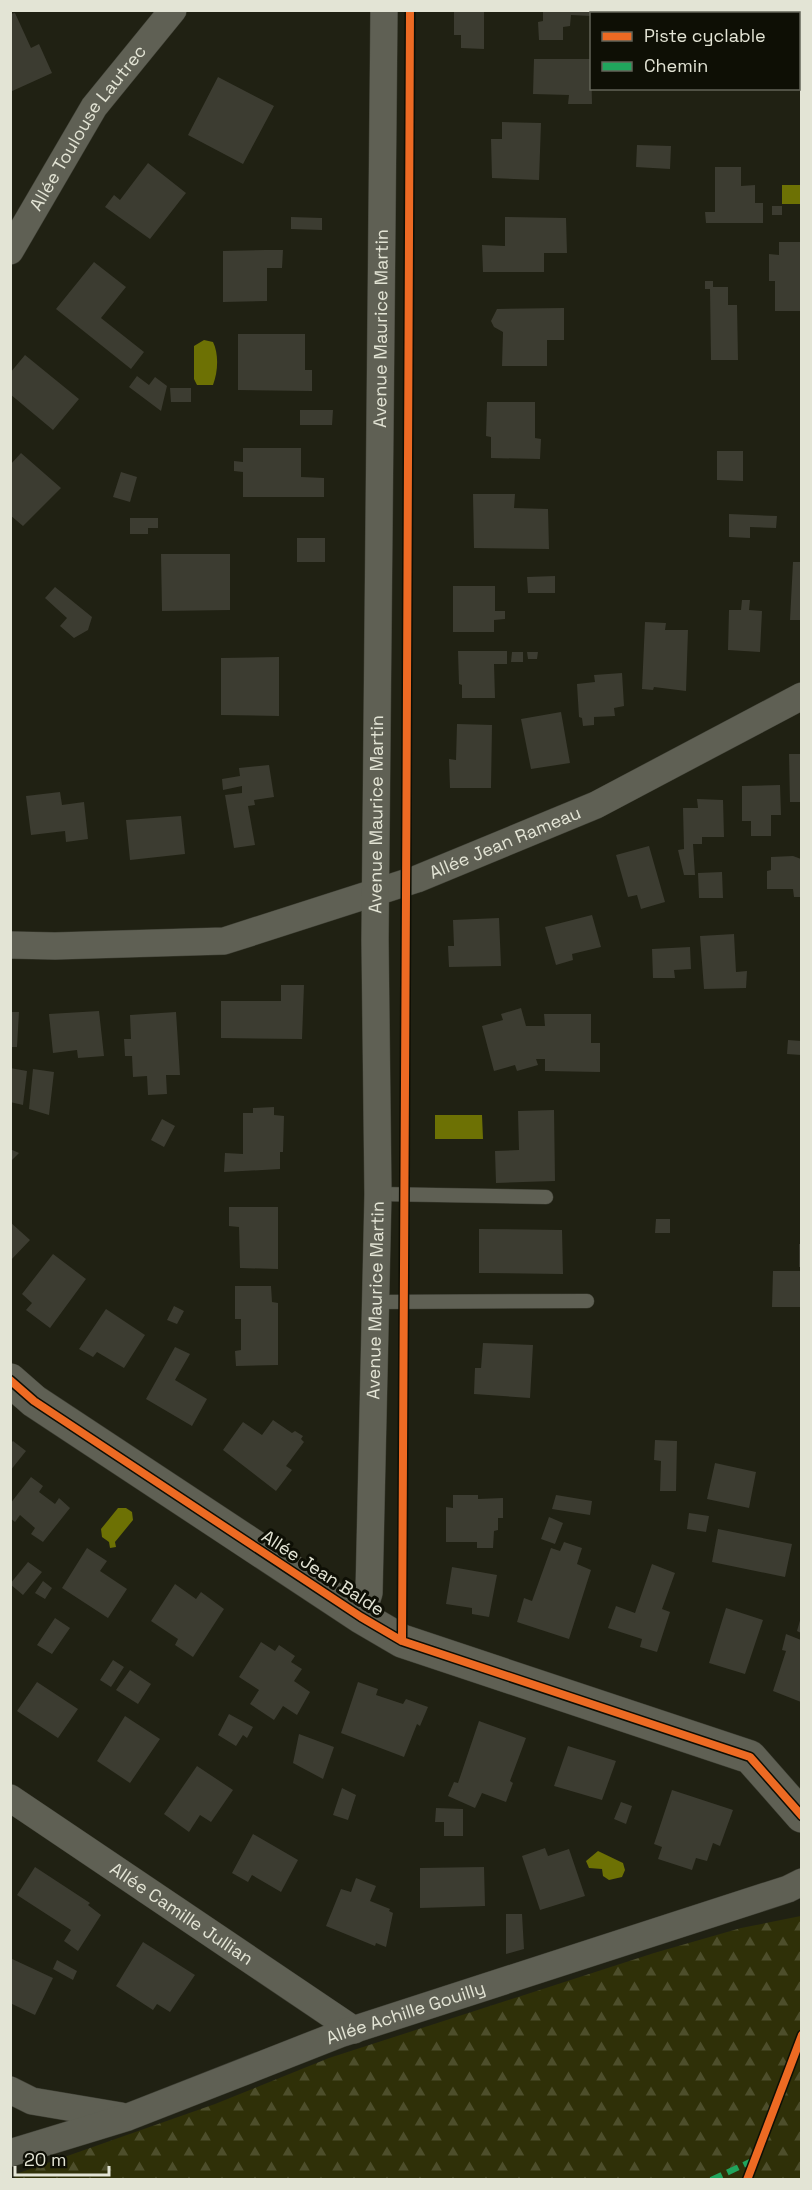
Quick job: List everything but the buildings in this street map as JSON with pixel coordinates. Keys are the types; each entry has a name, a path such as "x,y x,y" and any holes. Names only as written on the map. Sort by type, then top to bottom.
{"street":[{"name":"Allée Toulouse Lautrec","path":"10,251 94,107 173,10"},
{"name":"Avenue Maurice Martin","path":"361,1617 369,1593 378,1194 375,891 384,10"},
{"name":"Allée Jean Rameau","path":"10,945 224,941 417,879 596,805 801,696"},
{"name":"Allée Jean Balde","path":"10,1380 34,1401 361,1617 402,1641 750,1758 801,1816"},
{"name":"Allée Camille Jullian","path":"10,1798 354,2030"},
{"name":"Allée Achille Gouilly","path":"10,2153 129,2117 354,2030 788,1889 801,1882"},
{"path":"10,2090 32,2101 129,2117"}],"lane":[{"path":"378,1194 546,1197"},
{"path":"375,1302 587,1300"}],"green space":[{"path":"801,1916 801,2179 14,2179 16,2174 215,2104 329,2058 654,1953 741,1928"}],"shaded area":[{"path":"782,185 801,185 801,204 782,204"},
{"path":"204,340 213,342 217,357 213,385 197,385 194,379 194,346"},
{"path":"435,1115 482,1115 483,1139 435,1139"},
{"path":"118,1508 126,1508 132,1512 133,1520 115,1542 116,1547 110,1548 109,1542 102,1537 101,1529"},
{"path":"598,1851 623,1863 625,1870 622,1877 609,1880 603,1876 602,1869 589,1868 586,1861"}],"marked path":[{"path":"711,2180 752,2161"}],"cycle path":[{"path":"402,1641 410,10"},
{"path":"10,1380 34,1401 361,1617 402,1641 750,1757 802,1816"},
{"path":"747,2180 802,2035"}]}
